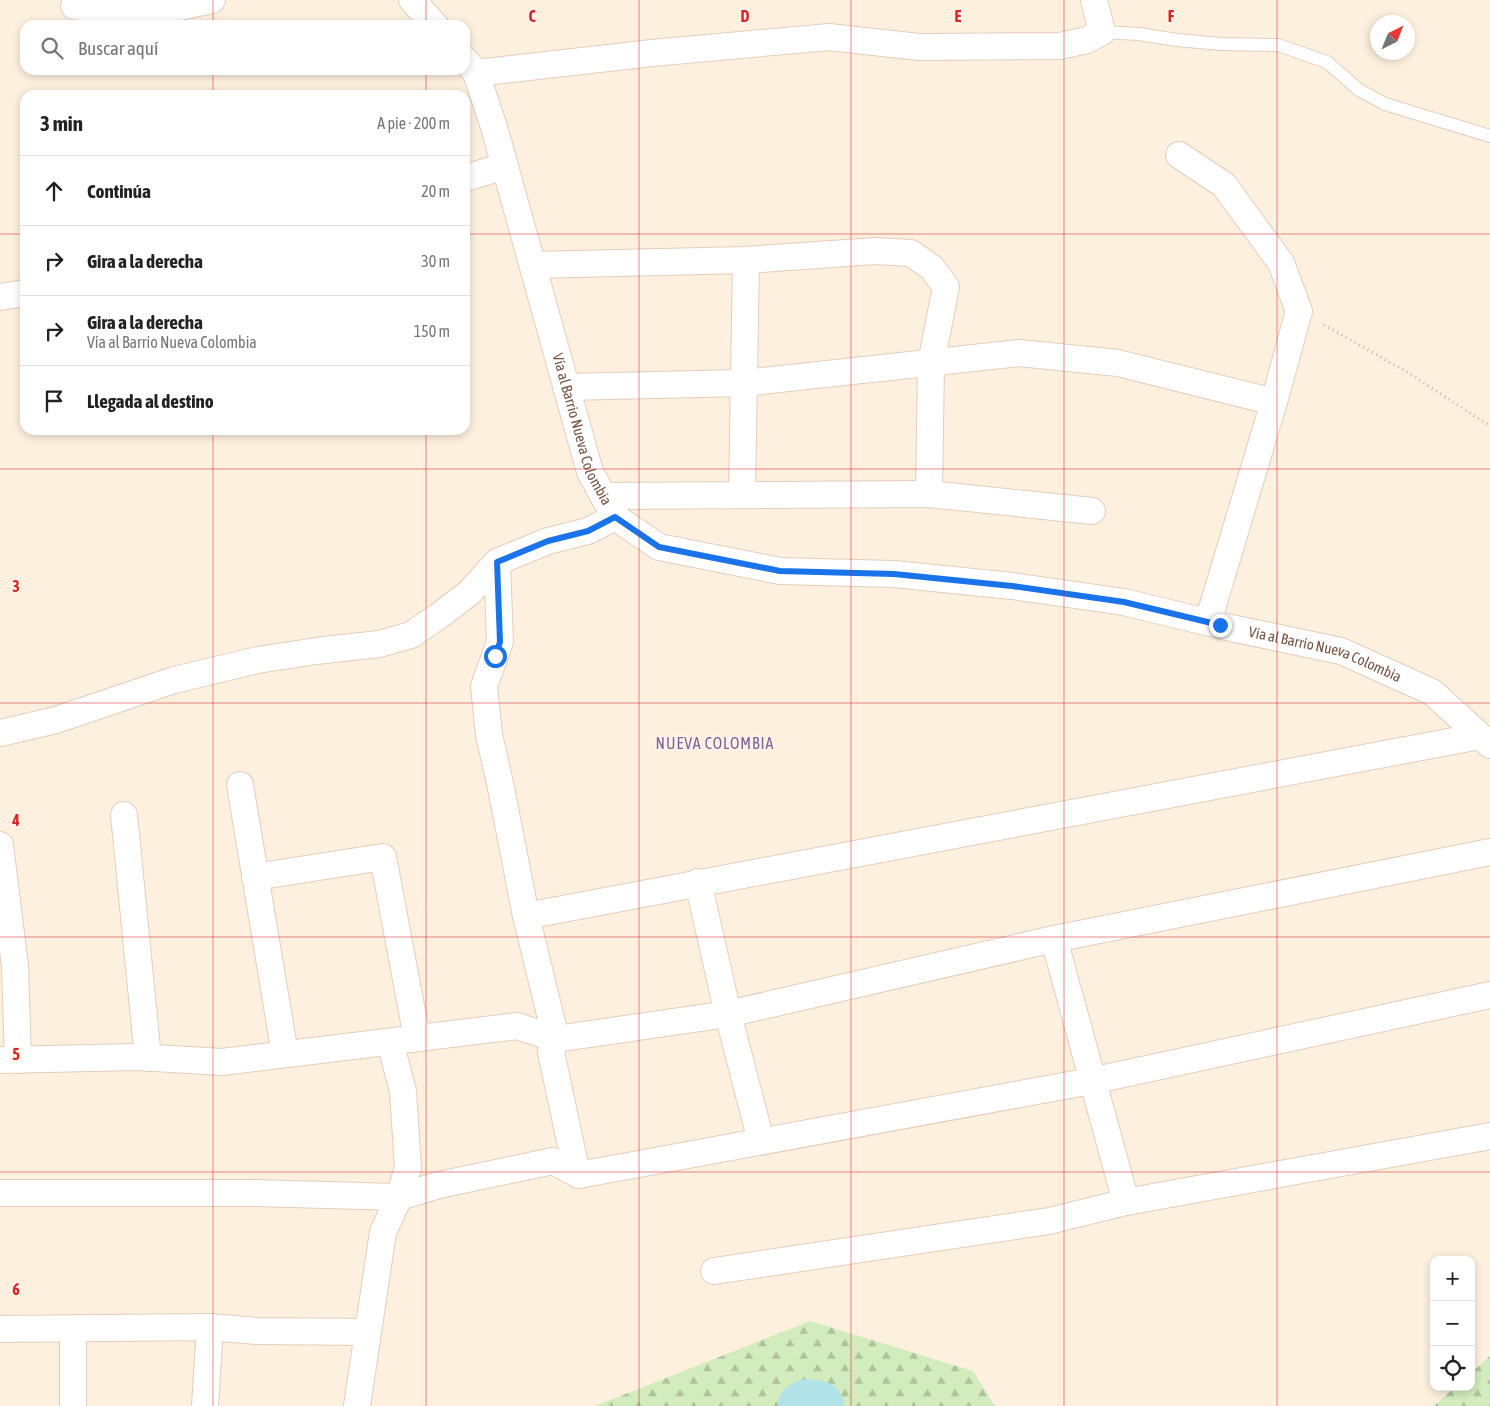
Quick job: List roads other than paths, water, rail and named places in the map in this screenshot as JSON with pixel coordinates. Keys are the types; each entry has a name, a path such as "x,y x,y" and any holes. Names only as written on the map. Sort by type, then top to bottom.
{"street":[{"path":"74,6 121,12 156,12 212,0"},
{"path":"412,0 430,20"},
{"path":"471,66 652,53 829,37 919,47 1060,46 1087,40 1102,32 1094,0"},
{"name":"Vía al Barrio Nueva Colombia","path":"471,66 505,166 590,472 609,506 659,547 780,571 894,574 1012,586 1124,602 1341,651 1432,692 1485,741"},
{"path":"1178,155 1224,185 1281,263 1299,311 1274,402 1208,622"},
{"path":"470,176 505,166"},
{"path":"533,265 746,260 875,251 911,253 932,268 946,286 931,363 929,494"},
{"path":"742,495 746,260"},
{"path":"0,297 20,294"},
{"path":"566,387 744,383 1019,353 1118,363 1274,402"},
{"path":"0,733 56,720 174,680 258,660 316,650 379,644 411,635 469,593 497,562 548,541 588,531 609,506 742,495 929,494 1092,511"},
{"path":"497,562 500,642 484,686 489,735 526,916 556,1039 551,1052 577,1174"},
{"path":"526,916 698,882 1485,741"},
{"path":"240,785 285,1054"},
{"path":"124,815 148,1058"},
{"path":"0,845 15,966 9,1060 148,1058 222,1062 517,1026 556,1039 728,1014 1054,939 1490,852"},
{"path":"255,877 383,858 417,1038"},
{"path":"698,882 728,1014 761,1141"},
{"path":"1054,939 1126,1202"},
{"path":"0,1193 252,1193 399,1197 439,1185 553,1161 579,1175 1092,1081 1490,995"},
{"path":"357,1406 383,1232 399,1197 408,1168 402,1091 390,1042"},
{"path":"714,1271 1049,1221 1126,1202 1490,1136"},
{"path":"0,1329 210,1327 257,1330 367,1332"},
{"path":"205,1406 210,1327"},
{"path":"73,1328 73,1406"}],"lane":[{"path":"1102,32 1139,34 1222,44 1278,45 1327,62 1359,90 1385,104 1490,136"}],"waterway":[{"path":"803,1406 807,1404 819,1406"}],"district":[{"name":"NUEVA COLOMBIA","path":"715,743"}]}
